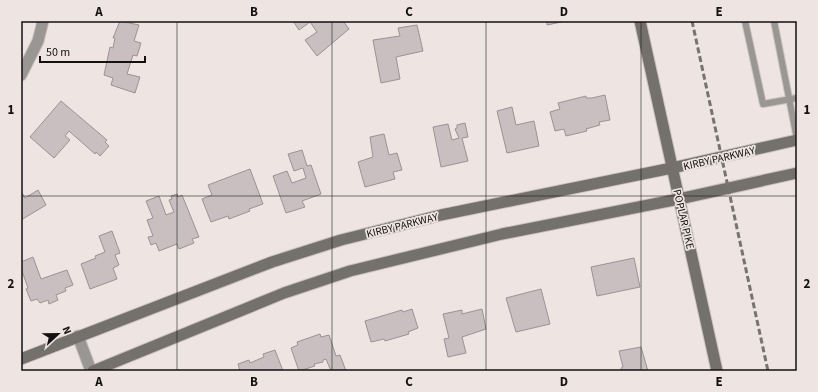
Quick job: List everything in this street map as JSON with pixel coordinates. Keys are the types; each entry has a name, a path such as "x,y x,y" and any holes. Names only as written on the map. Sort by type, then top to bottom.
{"main road":[{"name":"POPLAR PIKE","path":"640,21 717,371"},
{"name":"KIRBY PARKWAY","path":"21,358 272,262 341,240 442,215 672,168 797,140"},
{"path":"92,371 284,293 350,271 488,237 679,199 797,173"}],"street":[{"path":"21,75 38,41 43,21"},
{"path":"78,336 92,371"}],"lane":[{"path":"745,21 763,104 797,98"},
{"path":"774,21 797,140"}],"building":[{"path":"120,21 139,25 134,41 141,43 137,56 133,55 127,74 140,77 135,93 111,85 113,78 104,75 110,47 113,48 115,38 113,38"},
{"path":"293,21 343,21 349,29 317,56 305,40 317,32 310,22 299,30"},
{"path":"547,21 566,21 547,25"},
{"path":"417,25 423,51 396,57 400,79 381,83 373,40 400,36 398,28"},
{"path":"605,95 610,120 599,122 600,125 586,129 587,131 566,136 564,129 555,131 550,112 560,109 558,103 586,96 586,98 592,98"},
{"path":"61,101 107,140 105,142 109,146 100,156 96,152 95,154 69,131 65,136 70,140 54,158 30,137"},
{"path":"512,107 516,125 534,121 539,146 507,153 497,111"},
{"path":"465,123 468,137 462,138 468,161 441,167 433,127 448,124 452,140 459,138 455,129 457,128 457,125"},
{"path":"384,134 389,155 397,153 402,170 393,172 395,179 365,187 358,162 373,157 370,137"},
{"path":"302,150 307,166 311,165 321,194 302,201 305,207 286,213 273,176 287,171 292,183 306,178 303,168 294,171 288,154"},
{"path":"250,169 263,204 229,219 228,216 211,222 202,199 212,195 208,185"},
{"path":"38,190 46,205 21,220 21,191 25,198"},
{"path":"177,194 178,197 182,195 199,237 192,239 194,243 179,249 177,244 159,251 156,243 151,245 148,237 153,236 147,220 153,218 146,201 159,196 166,215 174,212 169,200 172,199 171,196"},
{"path":"112,231 120,253 115,255 119,265 113,268 117,279 90,289 81,264 96,258 95,256 105,252 99,236"},
{"path":"33,257 41,279 67,270 73,285 65,288 66,291 56,295 58,300 49,304 48,300 40,303 37,299 31,301 26,289 28,288 21,268 21,262"},
{"path":"634,258 640,287 597,296 591,267"},
{"path":"541,289 550,324 516,332 506,298"},
{"path":"412,309 418,328 408,332 409,334 385,341 384,339 371,342 365,321 402,310 403,312"},
{"path":"482,309 486,329 462,337 466,353 448,357 444,339 449,338 443,314 462,310 462,314"},
{"path":"320,334 321,337 329,335 336,356 340,355 346,371 331,371 326,359 323,360 323,362 314,364 315,366 299,371 291,348 298,345 297,342"},
{"path":"641,347 648,371 622,371 621,368 623,367 619,351"},
{"path":"275,350 283,371 240,371 238,364 249,360 250,363 264,357 263,354"}],"railway":[{"path":"692,21 768,371"}]}
